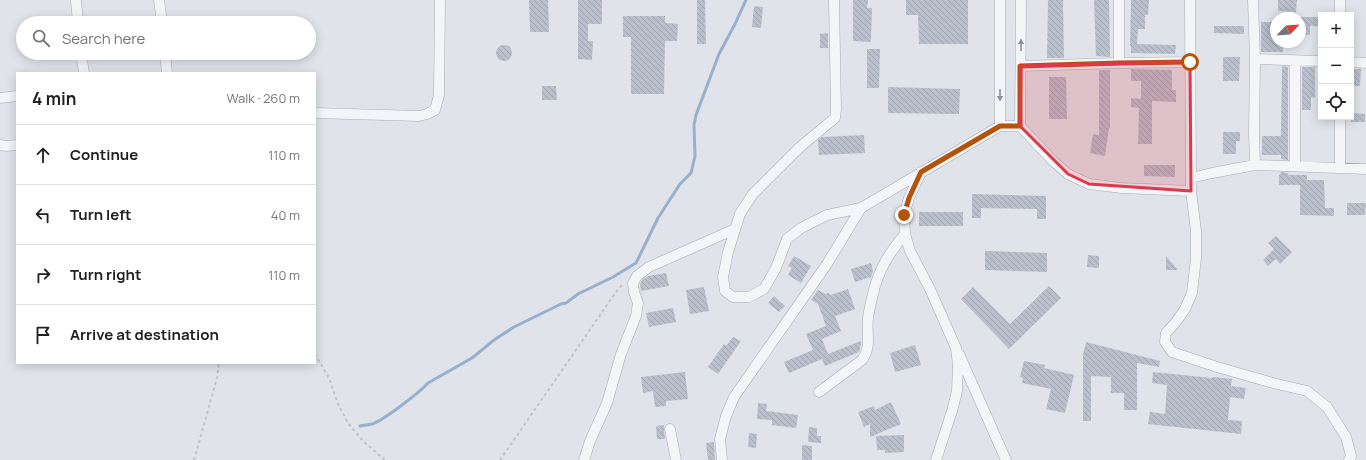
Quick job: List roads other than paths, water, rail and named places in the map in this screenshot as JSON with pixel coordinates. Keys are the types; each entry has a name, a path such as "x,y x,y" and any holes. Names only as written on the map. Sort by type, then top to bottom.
{"street":[{"path":"76,0 77,16"},
{"path":"159,0 161,16"},
{"path":"316,113 419,116 435,110 439,95 440,0"},
{"path":"834,0 836,109 834,118 800,147 752,195 740,214 728,252 723,278 725,291 733,297 749,297 764,289 776,268 787,239 801,228 827,215 861,208 1000,126 1020,126"},
{"path":"1000,0 1000,126"},
{"path":"1021,0 1020,126 1053,161 1068,174 1089,184 1122,188 1191,192"},
{"path":"1119,0 1119,63"},
{"path":"1190,0 1191,192 1196,230 1196,258 1192,293 1185,309 1166,333 1165,342 1172,352 1217,367 1307,391 1327,407 1346,436 1351,456 1349,460"},
{"path":"1253,0 1255,59 1255,165"},
{"path":"1340,0 1340,12"},
{"path":"1255,59 1318,61"},
{"path":"83,60 84,72"},
{"path":"166,60 167,72"},
{"path":"1295,61 1295,166"},
{"path":"1020,66 1190,62"},
{"path":"1354,62 1366,63"},
{"path":"0,98 16,96"},
{"path":"1340,120 1340,168"},
{"path":"0,146 16,145"},
{"path":"1191,178 1212,172 1255,165 1366,169"},
{"path":"921,172 909,198 904,215 905,234 910,251 930,289 1006,460"},
{"path":"722,460 720,440 726,416 734,397 827,264 861,208"},
{"path":"584,460 590,440 607,402 621,354 636,316 638,303 634,292 633,283 637,276 649,267 735,229"},
{"path":"819,392 862,360 866,354 868,349 868,319 873,292 890,253 905,234"},
{"path":"936,460 957,391 958,364 956,348"},
{"path":"670,430 676,460"}],"waterway":[{"path":"360,426 377,422 393,412 428,383 472,358 494,340 514,327 566,303 578,294 613,277 636,263 658,218 680,184 691,173 695,156 694,125 696,115 719,54 746,0"}]}
